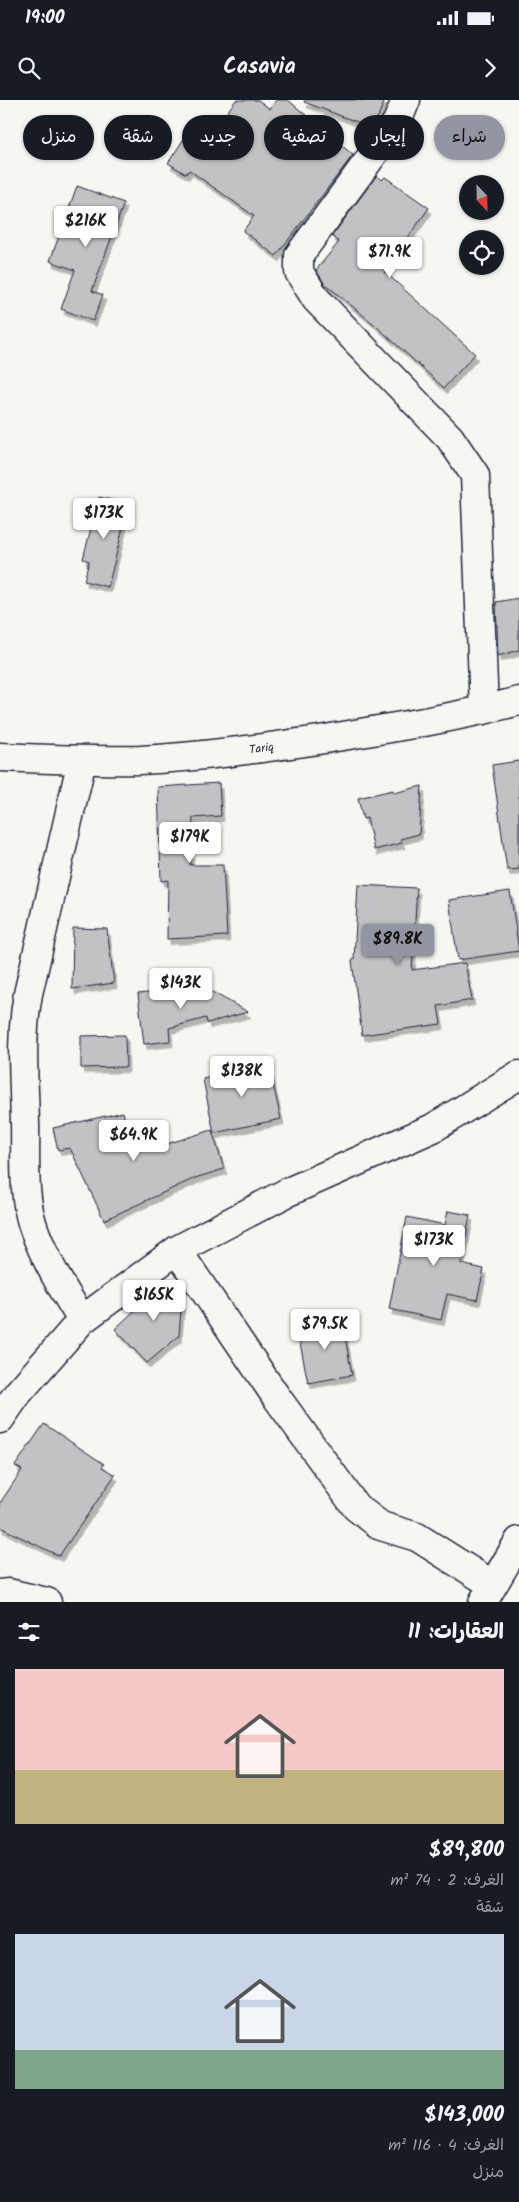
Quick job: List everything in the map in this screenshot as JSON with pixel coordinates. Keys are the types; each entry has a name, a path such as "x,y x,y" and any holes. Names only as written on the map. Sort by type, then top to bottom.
{"street":[{"path":"406,100 397,122 299,255 299,272 316,299 450,438 476,475 484,710"},
{"name":"Tariq","path":"0,757 82,760 165,758 267,749 386,730 519,701"},
{"path":"82,760 12,1026 22,1060 26,1195 34,1228 48,1259 82,1320"},
{"path":"0,1419 18,1393 82,1320 177,1250 288,1192 433,1128 519,1075"},
{"path":"177,1250 275,1395 356,1507 381,1526 417,1537 488,1594 519,1541"},
{"path":"0,1594 9,1593 47,1602"}],"building":[{"path":"236,100 258,100 270,109 276,100 288,100 306,115 264,115 264,160 344,160 344,147 353,155 276,256 243,231 254,216 189,170 186,174 168,163 172,160 182,142 182,160 254,160 254,115 225,115"},
{"path":"305,100 385,100 379,115 354,115 354,121 344,117 344,115 338,115 304,102"},
{"path":"377,175 382,180 385,177 429,208 384,271 475,354 444,388 375,325 324,283 316,270 339,242 332,236"},
{"path":"77,186 124,203 92,291 103,295 93,321 61,309 75,270 50,261"},
{"path":"99,497 129,504 108,587 84,581 89,561 83,559"},
{"path":"519,598 519,650 498,656 496,602"},
{"path":"519,761 519,869 507,870 492,765"},
{"path":"219,783 221,816 193,818 190,865 223,865 227,936 167,939 168,880 161,881 158,787"},
{"path":"422,786 419,834 400,839 402,843 374,850 367,818 363,819 358,798 393,790 394,793"},
{"path":"358,885 417,888 412,970 465,963 472,1000 438,1006 441,1024 362,1035 352,961 354,960"},
{"path":"510,891 519,951 458,960 449,900"},
{"path":"73,928 107,929 114,983 72,989"},
{"path":"189,979 248,1012 207,1023 206,1018 169,1028 170,1041 144,1044 138,994 175,990 174,985"},
{"path":"125,1035 126,1067 81,1068 81,1036"},
{"path":"268,1062 281,1119 214,1133 203,1079"},
{"path":"123,1112 132,1151 157,1139 160,1146 212,1130 224,1169 195,1178 104,1220 70,1148 58,1150 53,1128"},
{"path":"448,1211 470,1215 461,1264 484,1269 477,1300 447,1294 441,1320 389,1309 407,1217 445,1225"},
{"path":"168,1279 182,1296 179,1336 147,1363 115,1329"},
{"path":"342,1320 352,1375 308,1383 297,1328"},
{"path":"44,1424 104,1464 102,1467 115,1475 59,1556 0,1527 0,1503 22,1470 15,1466"}]}
